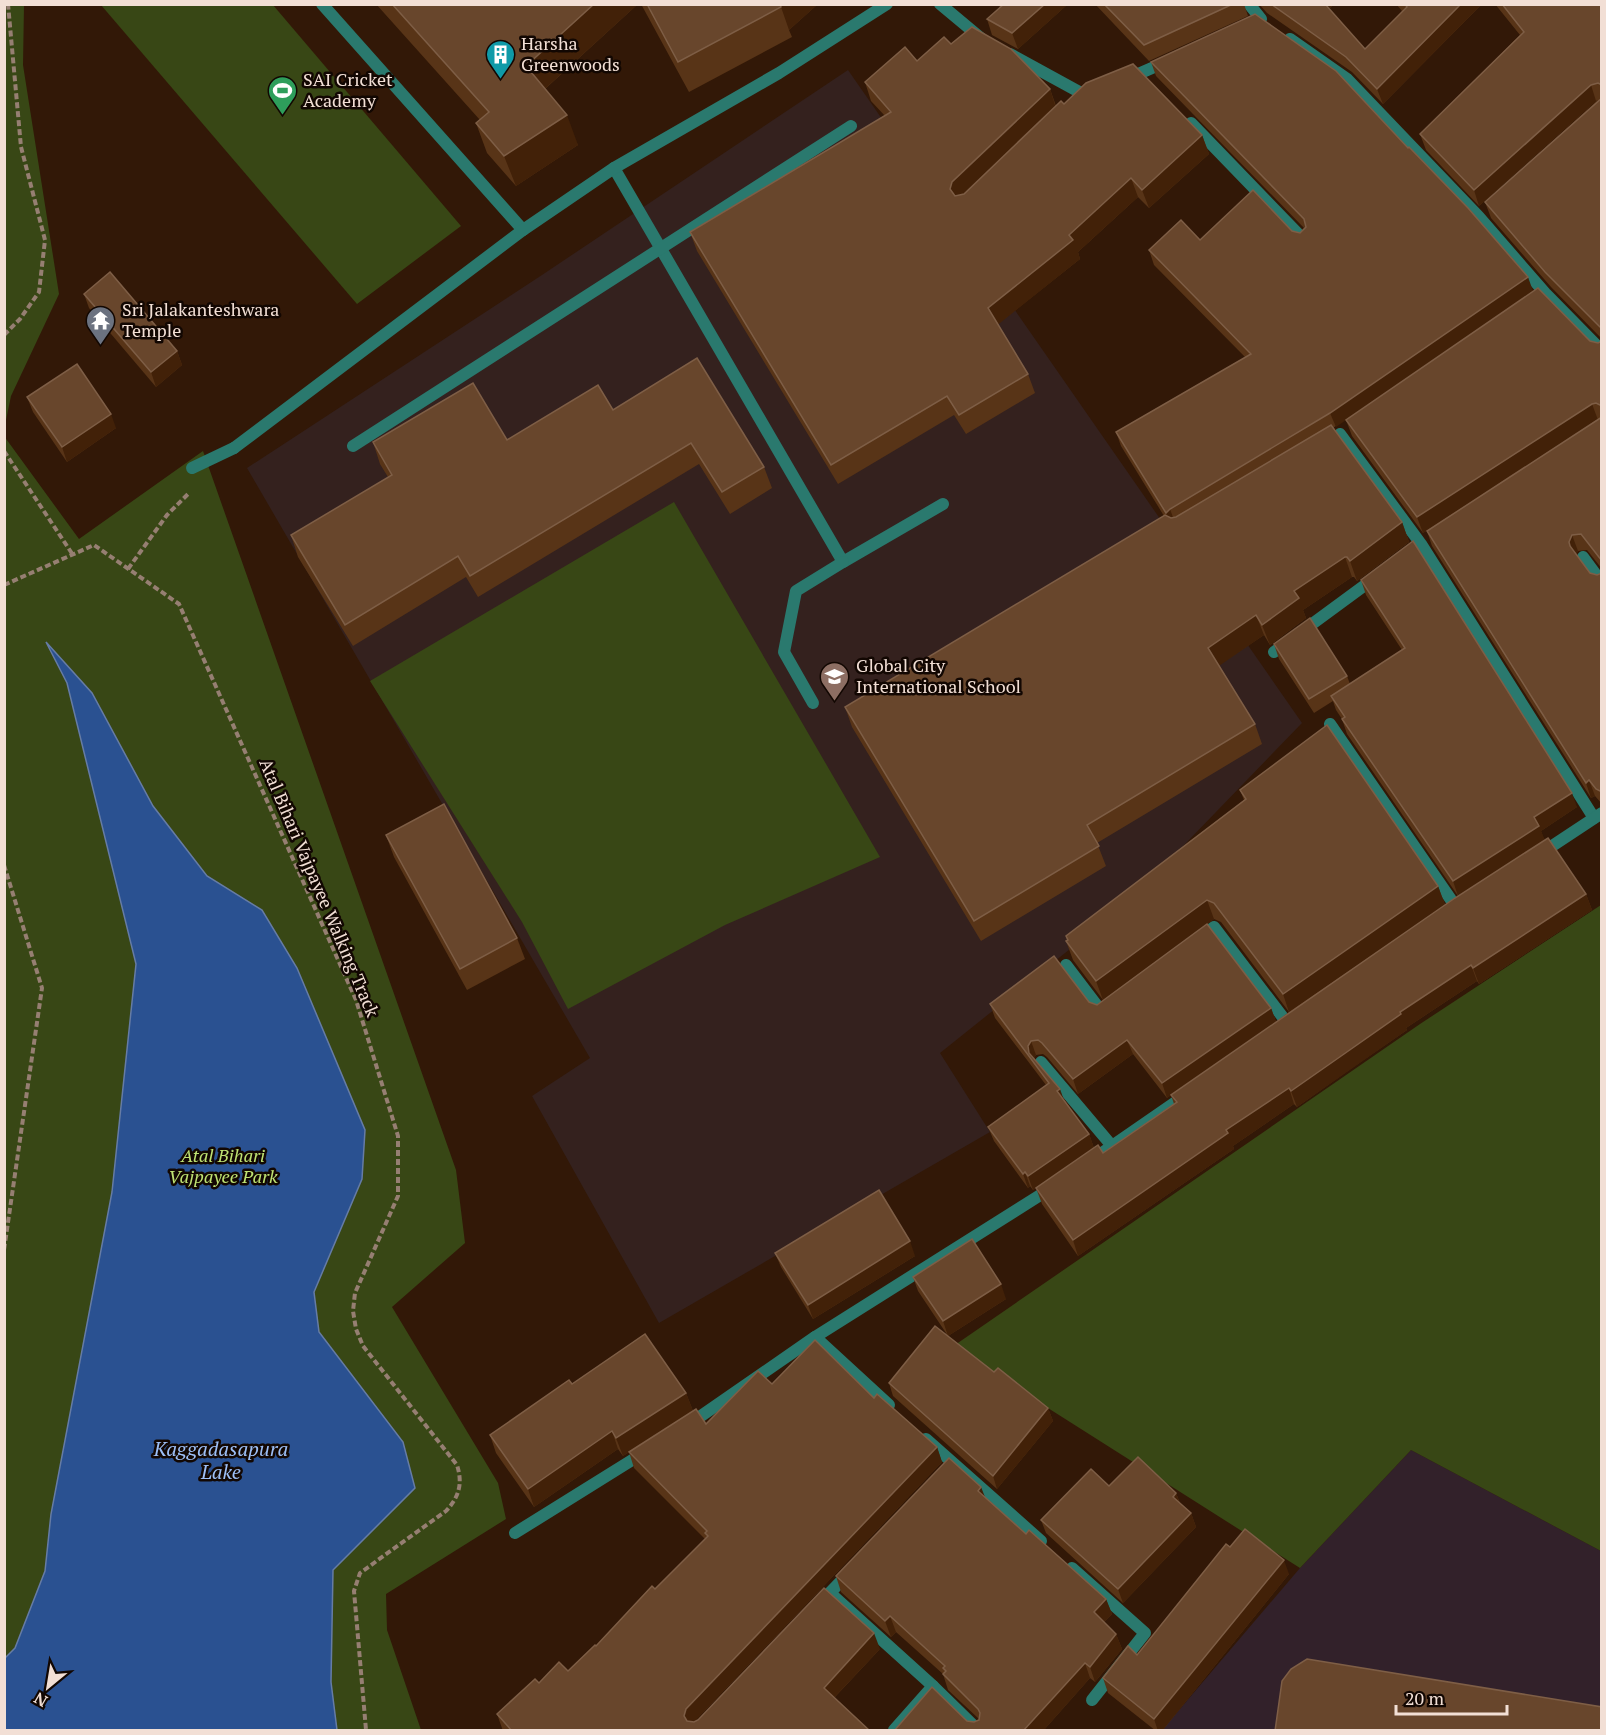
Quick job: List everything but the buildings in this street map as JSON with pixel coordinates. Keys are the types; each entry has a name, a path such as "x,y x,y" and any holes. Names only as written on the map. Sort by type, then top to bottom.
{"street":[{"path":"322,4 523,230"},
{"path":"192,468 234,448 523,230 614,168 780,73 887,4"},
{"path":"940,4 979,37 1079,98 1108,86 1146,77 1174,58"},
{"path":"1249,4 1265,25 1347,79 1483,213 1540,297 1602,351"},
{"path":"1182,115 1304,239"},
{"path":"353,446 850,126"},
{"path":"614,168 843,562"},
{"path":"1339,433 1421,544 1598,816 1533,858"},
{"path":"813,703 784,652 796,591 944,504"},
{"path":"1583,557 1602,583"},
{"path":"1274,652 1384,571"},
{"path":"1330,724 1456,907"},
{"path":"1186,948 1214,927 1288,1024"},
{"path":"1066,965 1101,1011 1120,997"},
{"path":"1041,1062 1112,1146"},
{"path":"676,1432 814,1337 1026,1205 1200,1085"},
{"path":"814,1337 901,1416"},
{"path":"918,1431 949,1467 1049,1548"},
{"path":"515,1533 656,1445"},
{"path":"1066,1563 1144,1633 1092,1700"},
{"path":"814,1610 855,1567"},
{"path":"830,1593 933,1686 978,1731"},
{"path":"894,1731 933,1686"}],"path":[{"path":"4,335 20,319 39,292 45,240 21,147 8,4"},
{"path":"4,452 73,555"},
{"path":"129,569 167,515 192,490"},
{"name":"Atal Bihari Vajpayee Walking Track","path":"4,585 94,545 179,604 356,1000 398,1136 398,1196 355,1293 353,1311 356,1329 363,1346 457,1465 460,1484 454,1503 446,1511 360,1573 354,1591 366,1731"},
{"path":"4,865 42,988 4,1250"}],"shaded area":[{"name":"Global City International School","path":"848,70 1302,723 1130,901 940,1053 990,1132 659,1323 532,1096 590,1058 247,468 542,275"},
{"path":"1411,1450 1601,1551 1601,1730 1162,1730 1300,1568"}],"green space":[{"path":"4,5 24,5 23,65 59,294 11,396 5,425"},
{"name":"SAI Cricket Academy","path":"101,5 273,5 461,226 357,304"},
{"name":"Atal Bihari Vajpayee Park","path":"4,436 79,539 203,451 456,1170 465,1243 392,1307 498,1483 506,1519 386,1594 387,1630 421,1730 5,1730"},
{"path":"674,502 880,857 725,925 568,1009 522,922 370,681"},
{"path":"1601,905 1601,1551 1411,1450 1300,1568 952,1347 1420,1024"}],"water":[{"name":"Kaggadasapura Lake","path":"46,642 92,693 153,806 207,876 262,910 297,968 365,1130 362,1179 314,1292 319,1332 403,1442 415,1488 333,1570 331,1682 337,1730 5,1730 5,1658 15,1648 45,1571 51,1514 112,1192 136,964 67,683"}],"place":[{"name":"Harsha Greenwoods","path":"500,80"},
{"name":"SAI Cricket Academy","path":"282,116"},
{"name":"Sri Jalakanteshwara Temple","path":"101,346"},
{"name":"Global City International School","path":"835,702"}]}
